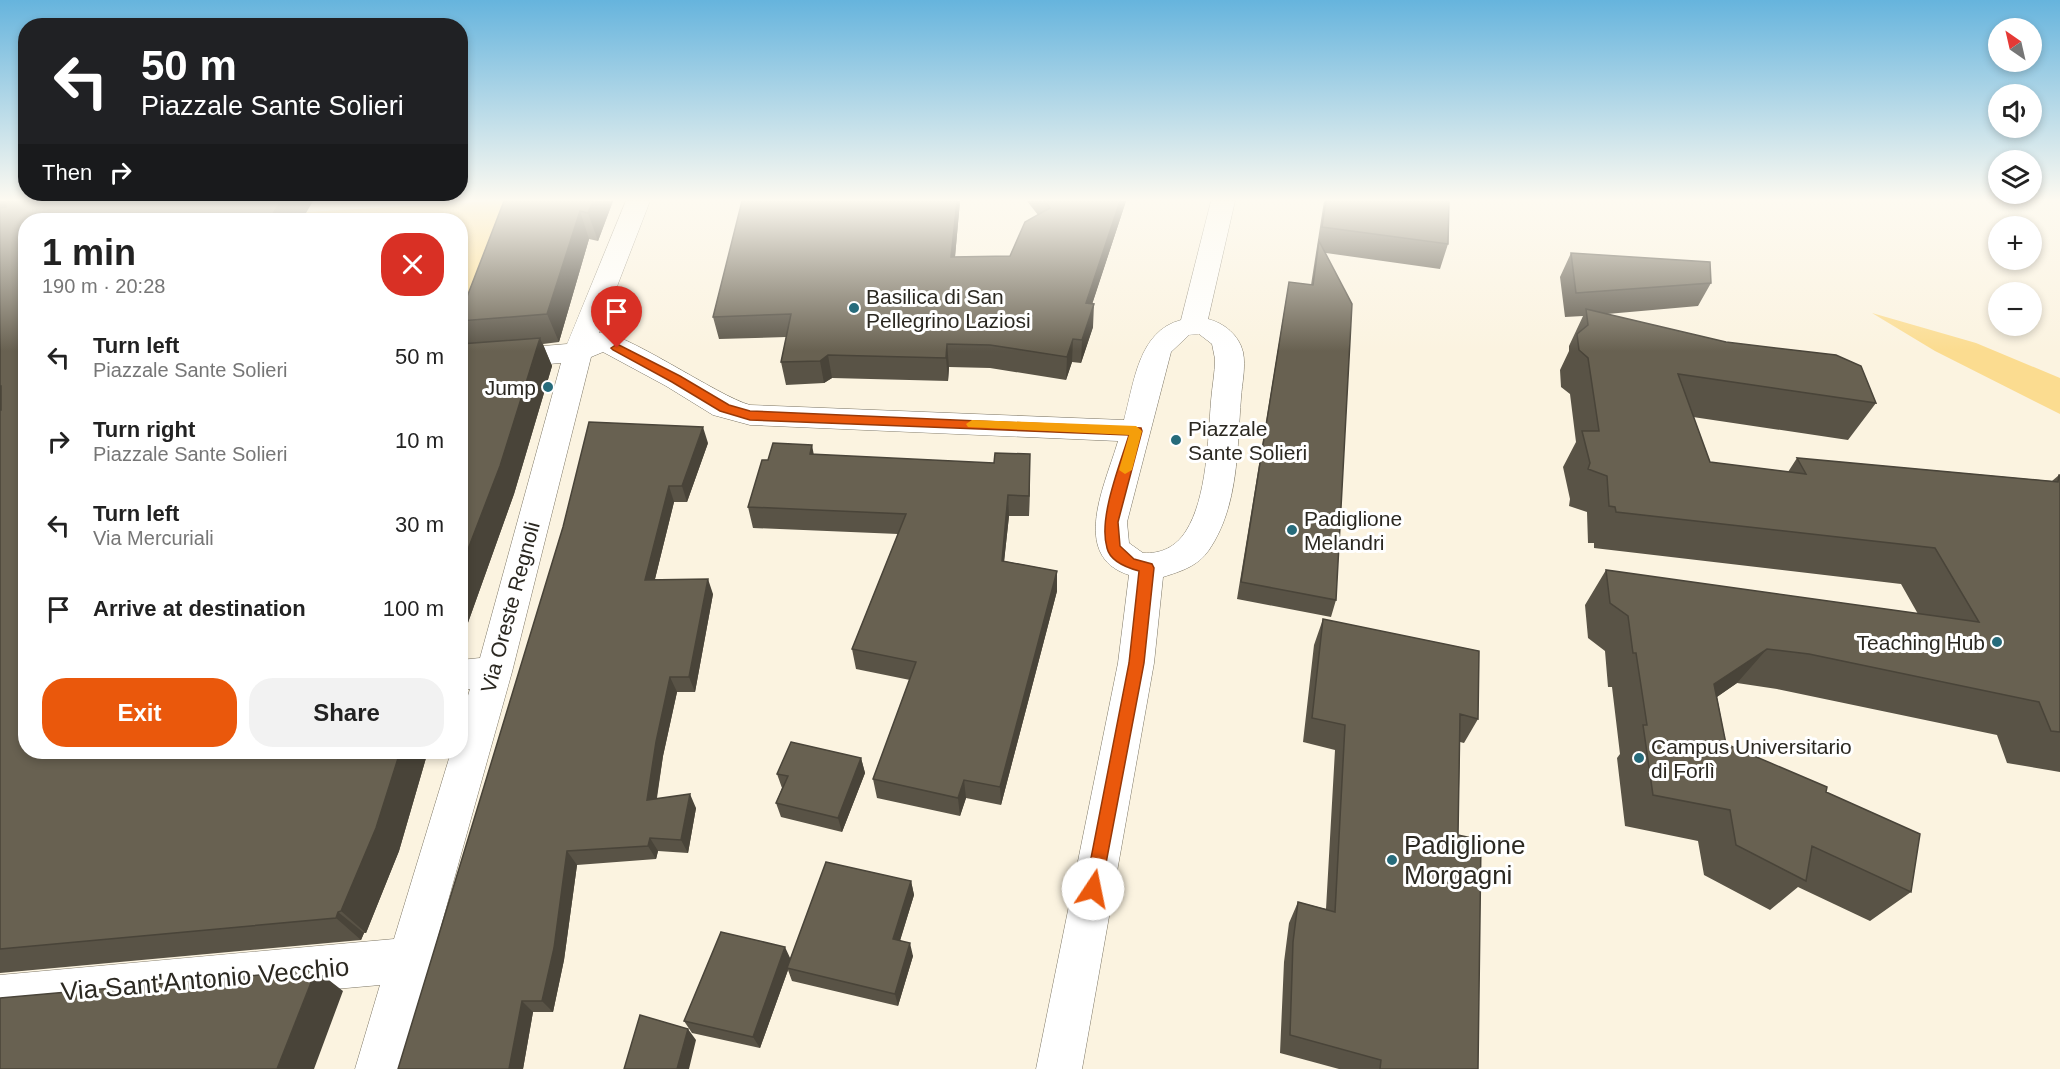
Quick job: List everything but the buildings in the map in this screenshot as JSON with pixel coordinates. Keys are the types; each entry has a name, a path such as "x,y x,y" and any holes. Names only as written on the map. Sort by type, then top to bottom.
{"street":[{"name":"Via Oreste Regnoli","path":"468,712 477,674 578,352 618,251"},
{"path":"1193,325 1211,251"},
{"path":"1193,325 1205,325 1215,330 1229,352 1224,436 1211,512 1202,533 1187,553 1166,563 1147,568 1130,563 1113,548 1111,522 1136,431 1158,349 1174,333 1193,325"},
{"path":"468,361 578,352 604,341 676,379 724,408 750,415 1136,431"},
{"path":"1059,1069 1136,663 1147,568"},
{"name":"Via Oreste Regnoli","path":"378,1069 410,960 457,759"},
{"name":"Via Sant'Antonio Vecchio","path":"0,997 410,960"}],"shaded area":[{"path":"468,251 501,251 468,318"},
{"path":"1872,313 1976,343 2060,378 2060,414 1935,351"}],"slow traffic":[{"path":"972,424 1136,431 1125,470"}],"place":[{"name":"Basilica di San Pellegrino Laziosi","path":"854,308"},
{"name":"Jump","path":"548,387"},
{"name":"Piazzale Sante Solieri","path":"1176,440"},
{"name":"Padiglione Melandri","path":"1292,530"},
{"name":"Teaching Hub","path":"1997,642"},
{"name":"Campus Universitario di Forlì","path":"1639,758"},
{"name":"Padiglione Morgagni","path":"1392,860"}],"route":[{"path":"617,348 676,379 724,408 750,415 1136,431 1111,522 1113,548 1130,563 1147,568 1136,663 1093,889"}]}
